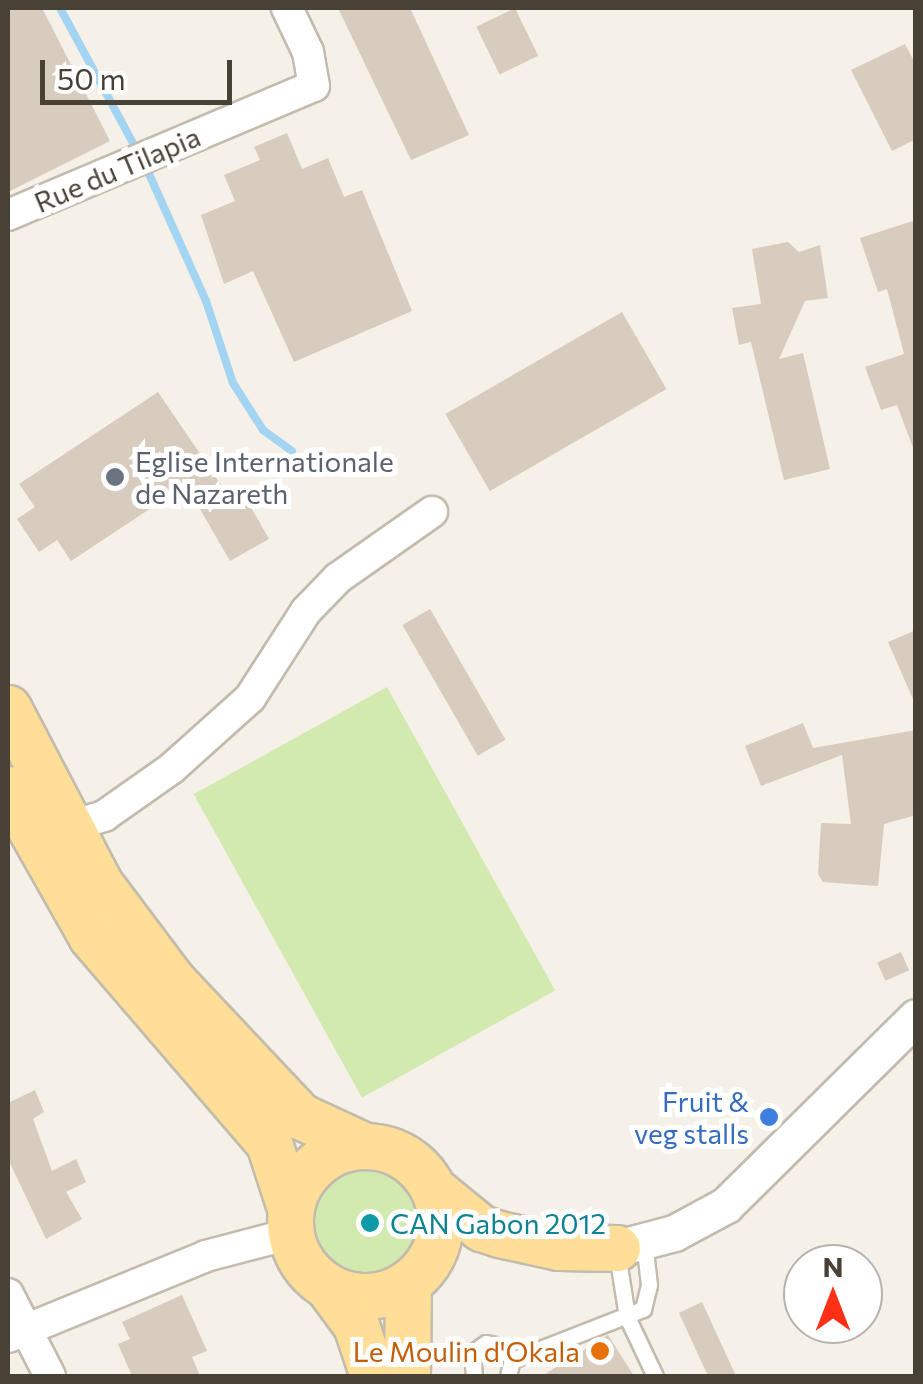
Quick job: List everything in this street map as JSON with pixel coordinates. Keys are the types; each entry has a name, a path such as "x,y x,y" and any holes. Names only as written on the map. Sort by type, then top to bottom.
{"main road":[{"path":"8,708 68,827 123,918 300,1116 365,1146 405,1158 433,1188 481,1228 558,1247 630,1245"},
{"path":"8,789 91,936 260,1130 278,1161 290,1221 310,1273 328,1287 356,1325 373,1376"},
{"path":"290,1221 316,1163 365,1146"},
{"path":"407,1376 416,1275 440,1230 433,1188"},
{"path":"328,1287 368,1296 416,1275 478,1258 582,1258 630,1245"}],"street":[{"name":"Rue du Tilapia","path":"8,215 314,86 314,70 287,8"},
{"path":"68,827 104,816 172,768 250,698 306,611 338,578 432,512"},
{"path":"630,1245 701,1220 758,1179 916,1018"},
{"path":"16,1333 290,1221"},
{"path":"8,1294 16,1333 50,1376"}],"lane":[{"path":"630,1245 626,1317 655,1376"},
{"path":"474,1376 472,1353 486,1344 502,1346 510,1368 626,1317 645,1302 630,1245"}],"green space":[{"path":"387,687 555,990 362,1098 194,794"},
{"path":"364,1163 387,1167 406,1181 420,1200 424,1223 420,1246 406,1265 387,1279 364,1283 341,1279 322,1265 308,1246 304,1223 308,1200 322,1181 341,1167"}],"building":[{"path":"8,8 42,8 110,141 8,192"},
{"path":"338,8 410,8 469,135 411,160"},
{"path":"515,8 538,56 500,74 476,27"},
{"path":"905,44 916,65 916,139 892,151 851,70"},
{"path":"287,133 302,169 328,158 344,197 362,190 412,311 294,362 253,271 224,284 201,215 235,201 224,175 260,160 254,147"},
{"path":"916,220 913,448 897,405 881,410 865,367 904,354 887,289 878,292 860,238"},
{"path":"788,242 799,252 820,245 828,298 805,301 779,359 803,353 830,469 784,480 751,342 739,345 732,308 761,304 752,249"},
{"path":"622,312 666,389 490,491 445,414"},
{"name":"Eglise Internationale de Nazareth","path":"158,392 228,495 240,488 269,539 230,561 186,485 71,561 57,540 39,552 17,519 35,507 19,484"},
{"path":"430,609 506,740 478,756 402,625"},
{"path":"916,630 916,706 888,642"},
{"path":"803,723 813,748 916,730 916,815 884,824 878,886 823,882 818,874 821,823 851,824 842,755 761,786 745,746"},
{"path":"901,952 909,970 885,981 877,963"},
{"path":"35,1090 44,1112 33,1119 52,1171 76,1159 86,1182 66,1192 82,1219 46,1239 8,1159 8,1103"},
{"path":"182,1295 207,1351 192,1357 200,1376 132,1376 118,1344 130,1339 122,1322"},
{"path":"702,1302 736,1376 708,1376 679,1313"},
{"name":"Le Moulin d'Okala","path":"608,1335 634,1376 542,1376"}],"waterway":[{"path":"60,8 133,143"},
{"path":"149,174 206,301 233,383 263,430 292,451"}],"place":[{"name":"Eglise Internationale de Nazareth","path":"115,477"},
{"name":"Fruit & veg stalls","path":"769,1117"},
{"name":"CAN Gabon 2012","path":"370,1223"},
{"name":"Le Moulin d'Okala","path":"600,1351"}]}
